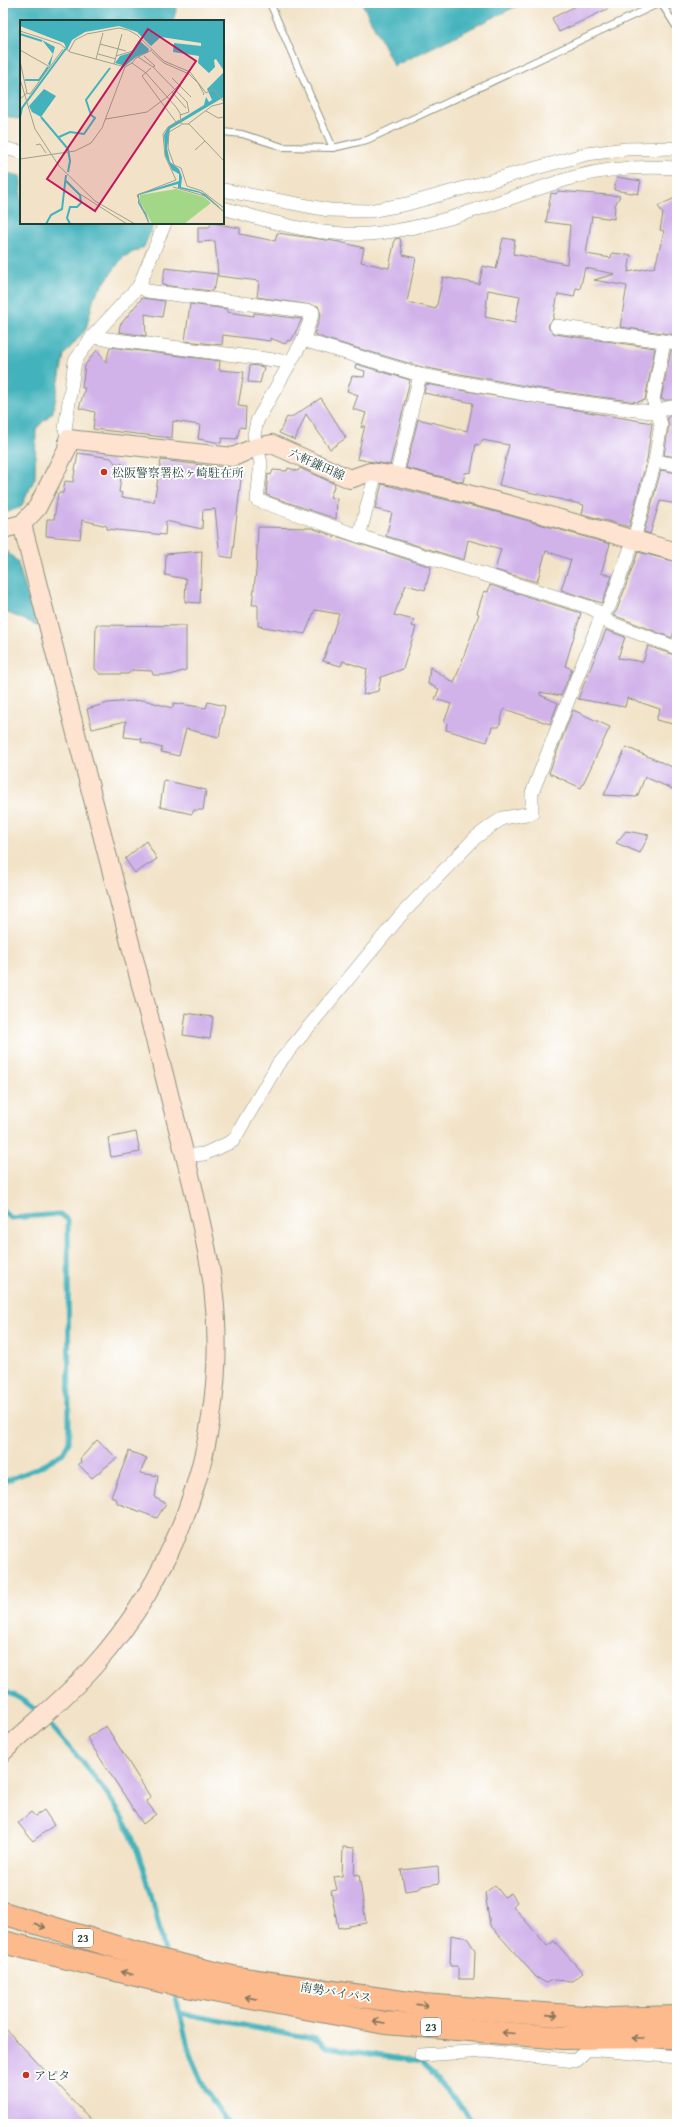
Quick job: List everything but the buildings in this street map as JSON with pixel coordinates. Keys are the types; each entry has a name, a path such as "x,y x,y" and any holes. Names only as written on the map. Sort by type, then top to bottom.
{"highway":[{"name":"南勢バイパス","path":"3,1913 164,1972"},
{"name":"南勢バイパス","path":"3,1942 190,1976 385,2023 563,2038 677,2038"},
{"name":"南勢バイパス","path":"190,1976 237,1978 423,2005 611,2019 677,2017"}],"street":[{"path":"3,148 20,152"},
{"path":"224,190 329,210 369,210 406,204 587,154 626,149 677,148"},
{"path":"224,208 296,228 348,234 379,233 424,224 588,175 630,168 677,168"},
{"path":"3,1752 93,1668 141,1606 155,1582 184,1520 194,1491 206,1443 212,1409 217,1360 215,1311 210,1267 185,1156 11,527 37,508 67,449 68,439 65,428 75,361 92,337 139,286 165,224"},
{"path":"139,286 147,292 313,312 303,340 256,420 254,435 256,448 261,463 257,500 359,536 589,607 602,614 608,622 677,648"},
{"path":"185,1156 204,1154 233,1141 278,1064 401,915 475,838 503,818 532,813 532,793 602,614 609,607 634,539 654,461 661,424 653,399 671,342 556,326"},
{"path":"92,337 290,362"},
{"path":"303,340 420,375 541,397 650,412 671,407 677,408"},
{"path":"396,476 420,375"},
{"name":"六軒鎌田線","path":"68,439 233,457 256,448 272,444 350,479 370,472 396,476 634,539 677,552"},
{"path":"654,461 677,465"},
{"path":"359,536 376,473"},
{"path":"421,2055 486,2051 575,2061 588,2049 677,2057"}],"lane":[{"path":"270,3 333,148"},
{"path":"224,132 242,134 283,147 333,148 367,140 660,3 677,28"}],"water":[{"path":"3,3 178,3 173,20 20,20 20,120 3,115"},
{"path":"362,3 523,3 394,66"},
{"path":"3,172 20,176 20,224 153,224 144,247 123,257 94,297 86,329 64,355 53,412 36,429 35,478 21,507 3,514 3,322 8,319 3,262"},
{"path":"6,551 17,561 37,625 8,613 3,614 3,552"}],"waterway":[{"path":"3,1211 11,1218 60,1214 68,1220 69,1442 63,1453 38,1468 3,1482"},
{"path":"3,1691 22,1700 45,1719 91,1773 116,1807 129,1831 141,1861 166,1956"},
{"path":"174,1989 190,2054 206,2091 228,2124"},
{"path":"180,2013 317,2039 326,2047 421,2062 476,2124"}],"place":[{"name":"松阪警察署松ヶ崎駐在所","path":"104,472"},
{"name":"アピタ","path":"26,2075"}]}
